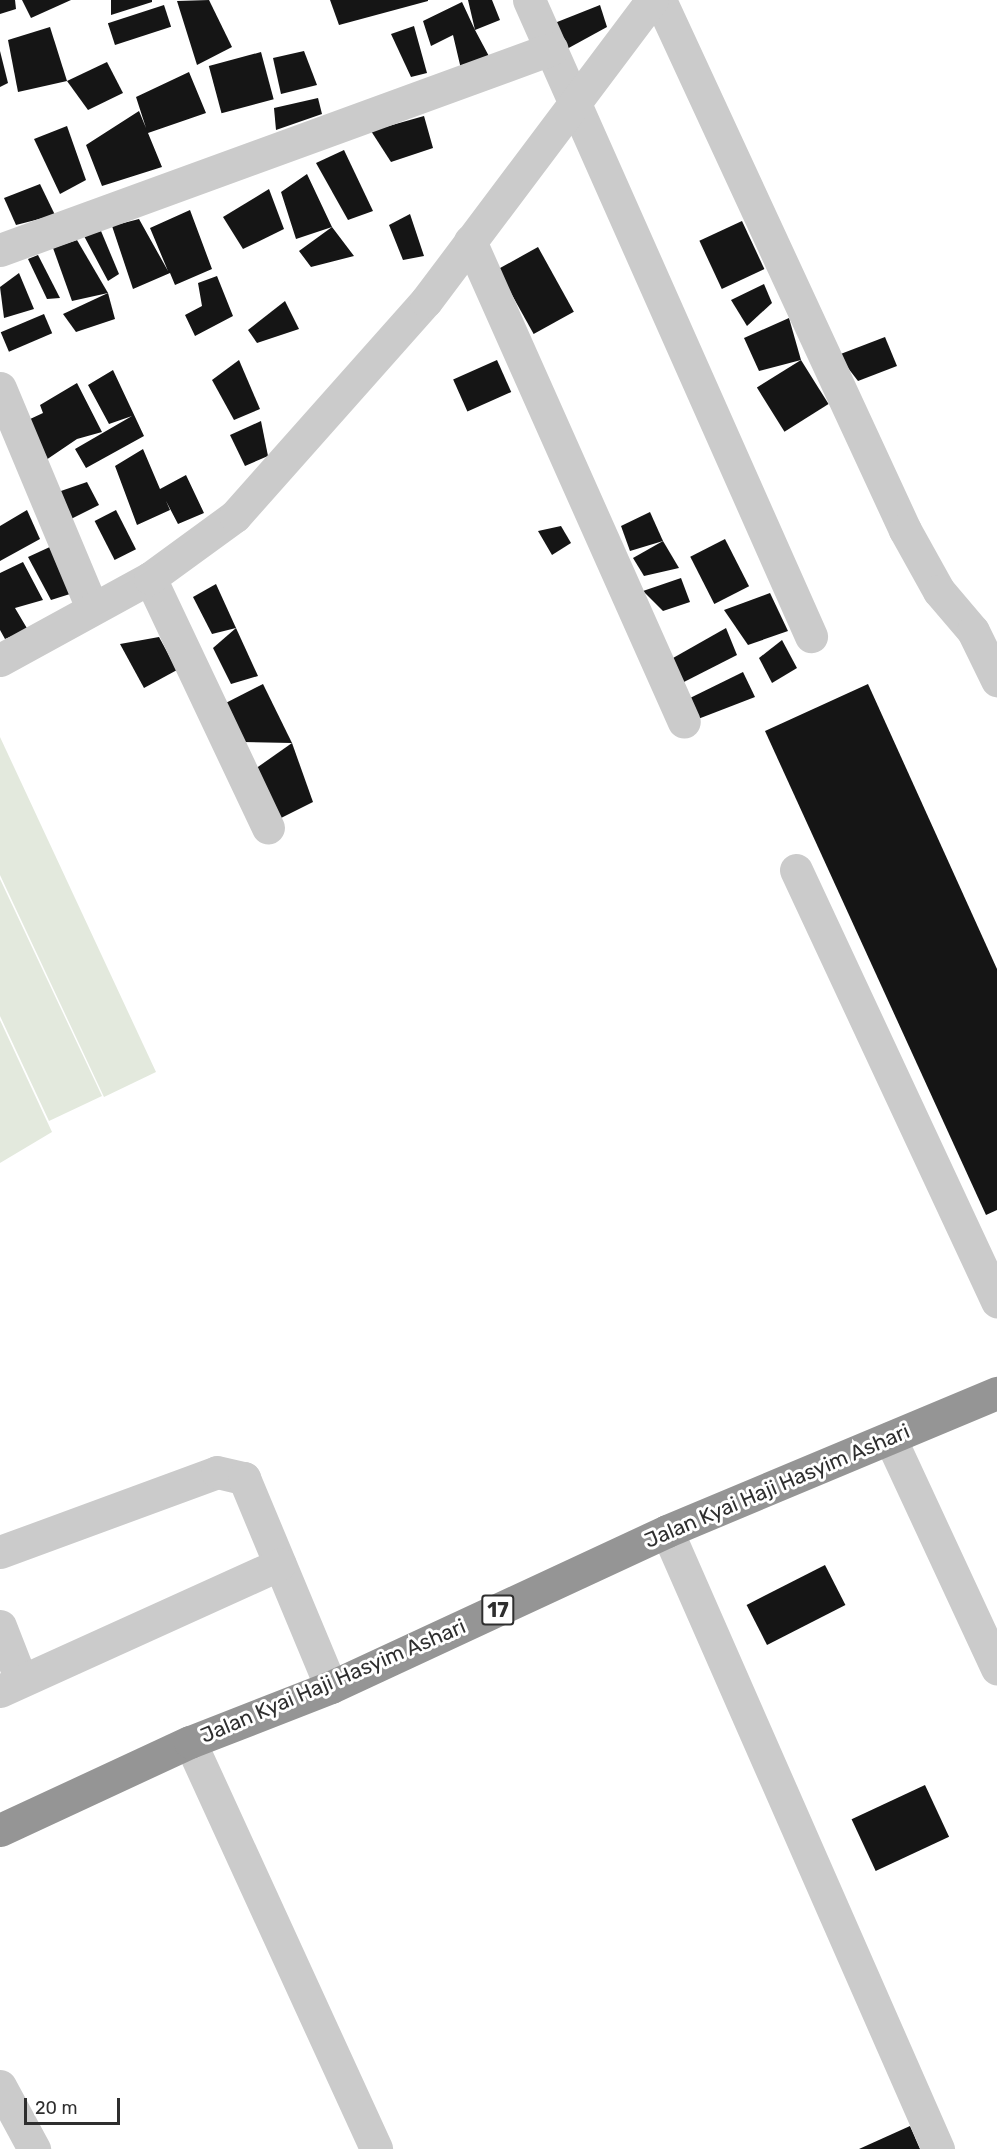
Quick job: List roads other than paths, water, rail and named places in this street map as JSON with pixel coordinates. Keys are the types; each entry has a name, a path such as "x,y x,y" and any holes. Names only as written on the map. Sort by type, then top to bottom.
{"highway":[{"name":"Jalan Kyai Haji Hasyim Ashari","path":"0,1830 190,1742 331,1687 667,1531 997,1393"}],"street":[{"path":"529,0 812,636"},
{"path":"0,660 91,606 150,578 235,516 274,475 426,301 573,99 652,0"},
{"path":"660,0 905,530 939,591 974,632 997,680"},
{"path":"0,250 551,49"},
{"path":"470,241 684,722"},
{"path":"0,388 91,606"},
{"path":"150,578 268,828"},
{"path":"796,870 997,1302"},
{"path":"890,1438 997,1668"},
{"path":"0,1552 217,1472 250,1483 280,1564 331,1687"},
{"path":"667,1531 938,2149"},
{"path":"0,1626 10,1686 280,1564"},
{"path":"190,1742 376,2149"},
{"path":"0,2086 34,2149"}]}
